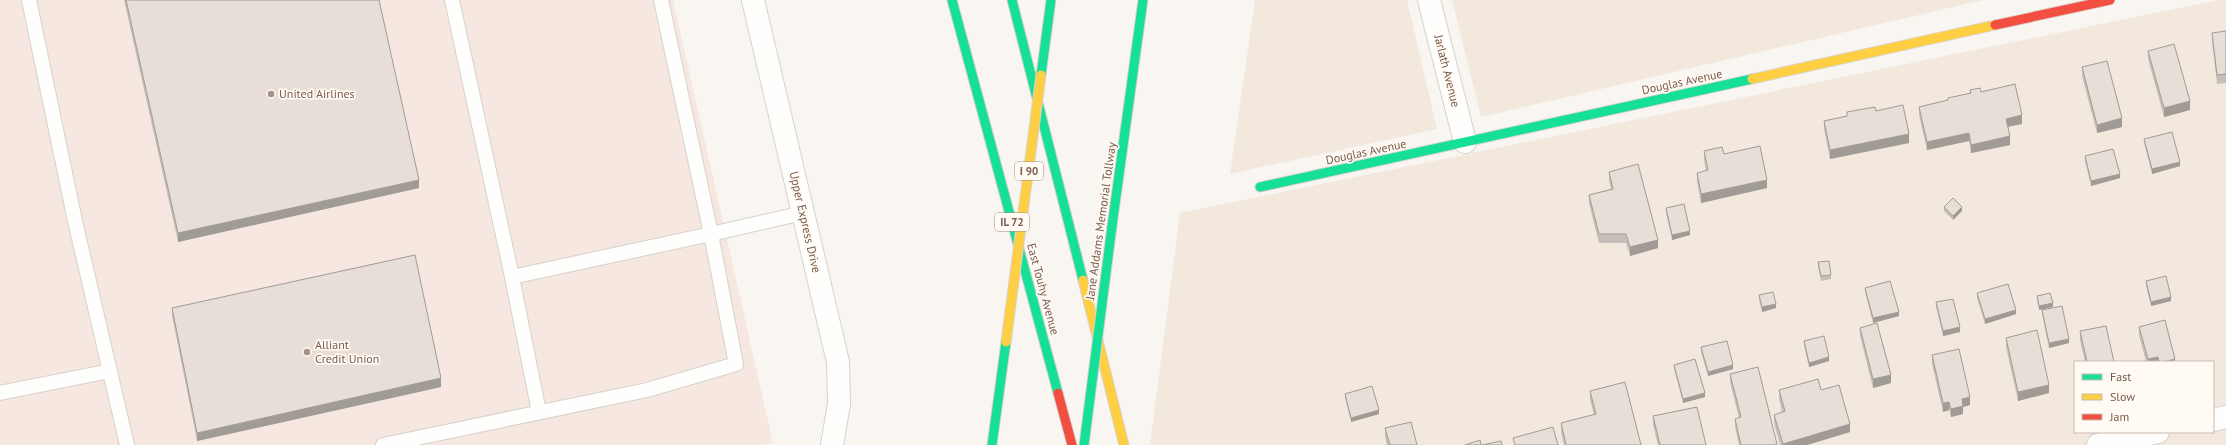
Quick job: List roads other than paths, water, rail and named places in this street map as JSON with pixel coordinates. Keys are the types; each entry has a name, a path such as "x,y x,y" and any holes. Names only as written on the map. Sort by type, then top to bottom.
{"main road":[{"name":"East Touhy Avenue","path":"952,0 1072,445"},
{"path":"1012,0 1124,445"},
{"name":"I 90","path":"992,445 1051,0"},
{"name":"Jane Addams Memorial Tollway","path":"1084,445 1143,0"},
{"name":"Douglas Avenue","path":"1260,187 2110,0"}],"street":[{"name":"Upper Express Drive","path":"753,0 838,362 839,404 832,445"},
{"name":"Jarlath Avenue","path":"1429,0 1465,142"},
{"path":"2214,420 2226,417"},
{"path":"2098,445 2153,433"}],"lane":[{"path":"28,0 75,221 127,445"},
{"path":"452,0 512,276 539,412"},
{"path":"383,445 647,390 736,364 711,234 661,0"},
{"path":"512,276 803,213"},
{"path":"0,393 110,371"}],"place":[{"name":"United Airlines","path":"271,94"},
{"name":"Alliant Credit Union","path":"307,352"}]}
